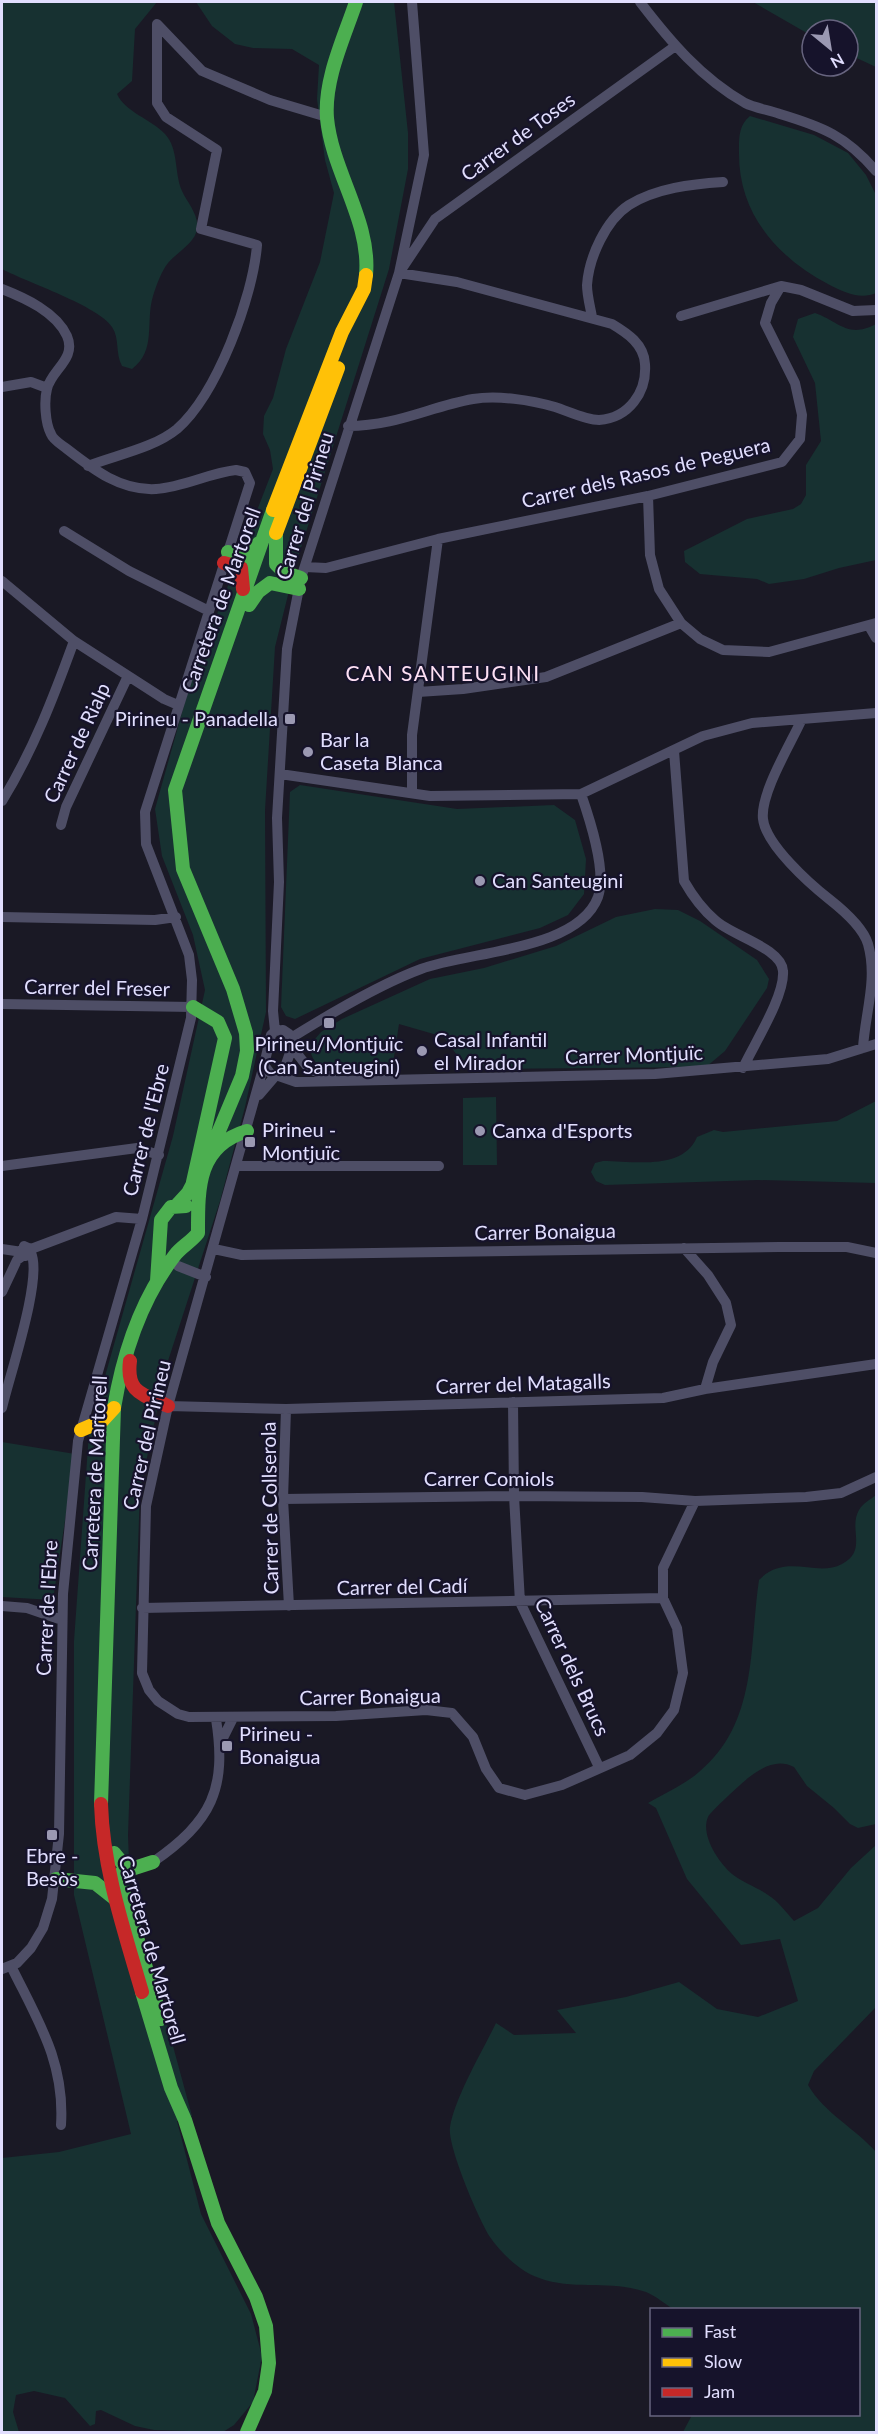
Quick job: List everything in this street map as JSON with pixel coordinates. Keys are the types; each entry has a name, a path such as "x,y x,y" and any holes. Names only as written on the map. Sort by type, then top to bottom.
{"main road":[{"name":"Carretera de Martorell","path":"177,1206 188,1193 209,1154 242,1076 247,1053 247,1038 238,1004 183,872 177,838 175,790 270,535 320,386 342,332 360,300 366,278 365,244 334,158 327,117 332,73 356,2"},
{"path":"246,564 251,554 270,535"},
{"path":"270,535 277,567 286,574 302,578"},
{"path":"226,557 246,564 256,575 243,611 241,628"},
{"name":"Carretera de Martorell","path":"246,564 246,599"},
{"path":"176,810 241,628 246,599 270,583 302,578"},
{"path":"193,1008 218,1022 225,1038 193,1182"},
{"path":"156,1282 177,1252 198,1233 198,1193 209,1154 230,1136 247,1131"},
{"path":"156,1282 163,1215 177,1206 190,1208 197,1216"},
{"path":"161,1231 174,1244 189,1242"},
{"name":"Carretera de Martorell","path":"156,1282 123,1359 114,1408 108,1622 103,1692 102,1839 120,1898 120,1918 177,2106 185,2120 218,2223 256,2297 266,2326 269,2363 265,2391 247,2433"},
{"path":"139,1321 128,1368 130,1383 138,1394 168,1406"},
{"path":"81,1430 102,1421 114,1408"},
{"path":"108,1622 112,1695 111,1819 114,1853 129,1874"},
{"path":"102,1839 108,1861 129,1874"},
{"path":"84,1879 99,1866 102,1839"},
{"path":"120,1918 121,1906 116,1886 129,1874 153,1862"},
{"path":"129,1874 120,1898 170,2052 185,2120"},
{"path":"56,1879 84,1879 120,1898"}],"street":[{"name":"Carrer del Pirineu","path":"202,1718 178,1714 158,1701 149,1690 142,1673 146,1506 168,1406 214,1249 223,1208 256,1101 270,1035 275,1031 273,1011 280,774 287,649 302,578 348,426 399,273 424,155 412,2"},
{"path":"640,2 674,46 709,78 747,104 832,131 865,158 876,171"},
{"path":"2,289 30,301 53,319 68,337 68,357 47,387 47,419 51,435 88,466 151,443 176,430 192,413 213,381 242,312 255,269 257,245 201,229 218,150 166,117 157,104 157,24 202,71 270,100 327,117"},
{"name":"Carrer de Toses","path":"399,273 435,219 674,46"},
{"path":"592,316 587,285 594,253 607,228 629,206 688,185 723,182"},
{"path":"348,426 377,426 475,399 522,400 597,420 619,416 641,395 646,375 645,355 631,336 612,324 592,316 457,282 399,273"},
{"path":"681,316 781,286 801,290 853,311 876,310"},
{"name":"Carrer dels Rasos de Peguera","path":"302,578 326,568 438,539 648,496 782,462 800,439 802,416 795,383 765,323 771,303 781,286"},
{"path":"2,387 31,382 47,387"},
{"name":"Carrer de l'Ebre","path":"6,1967 26,1954 43,1928 56,1879 66,1557 81,1430 159,1155 188,1040 193,1008 191,969 176,917 146,844 144,823 150,788 249,487 249,476 245,472 230,470 168,487 144,489 115,482 88,466"},
{"path":"648,496 650,555 659,589 681,623 700,639 723,650 769,652 873,625 876,638"},
{"path":"64,531 129,571 209,611"},
{"path":"412,792 412,735 438,539"},
{"path":"2,581 74,641 164,699 178,705"},
{"path":"418,692 463,689 546,677 681,623"},
{"path":"2,801 27,757 55,694 74,641"},
{"name":"Carrer de Rialp","path":"61,825 75,787 128,676"},
{"path":"280,774 430,796 581,794 703,736 752,723 801,721 876,713"},
{"path":"801,721 766,796 763,820 781,854 814,887 847,913 868,941 874,983 862,1048"},
{"path":"674,751 684,881 693,897 714,920 774,955 783,970 779,994 743,1068"},
{"path":"291,1042 326,1016 421,969 558,934 587,915 598,896 599,872 596,847 581,794"},
{"path":"2,917 155,920 176,917"},
{"name":"Carrer del Freser","path":"2,1004 193,1008"},
{"path":"275,1031 283,1030 309,1069 340,1080"},
{"name":"Carrer del Pirineu","path":"256,1101 277,1074 286,1067 291,1042"},
{"name":"Carrer Montjuïc","path":"277,1074 291,1082 655,1074 828,1059 876,1044"},
{"path":"264,1065 270,1072 277,1074"},
{"path":"2,1166 136,1148 159,1155"},
{"path":"236,1166 439,1166"},
{"path":"2,1292 17,1260 27,1252 116,1217 142,1219"},
{"name":"Carrer Bonaigua","path":"214,1249 242,1255 847,1247 876,1253"},
{"path":"684,1248 708,1275 726,1303 731,1325 713,1362 705,1389"},
{"path":"2,1249 27,1252"},
{"path":"2,1408 33,1286 34,1266 27,1252"},
{"path":"178,1266 206,1277"},
{"name":"Carrer del Matagalls","path":"168,1406 286,1409 663,1398 705,1389 876,1364"},
{"name":"Carrer dels Brucs","path":"513,1402 514,1496 520,1602 599,1767"},
{"name":"Carrer de Collserola","path":"286,1409 283,1499 289,1606"},
{"path":"695,1501 842,1493 876,1477"},
{"name":"Carrer Comiols","path":"283,1499 514,1496 642,1497 695,1501"},
{"name":"Carrer Bonaigua","path":"202,1718 336,1716 426,1710 452,1713 473,1737 486,1769 499,1788 525,1794 562,1785 630,1755 657,1733 674,1710 683,1673 677,1629 663,1598 663,1568 695,1501"},
{"name":"Carrer del Cadí","path":"142,1608 663,1598"},
{"path":"2,1606 27,1608 63,1620"},
{"path":"202,1718 220,1744"},
{"path":"220,1744 233,1718"},
{"path":"153,1862 192,1830 211,1801 221,1770 216,1719"},
{"path":"6,1967 52,2048 62,2098 61,2125"}],"green space":[{"path":"2,2 157,2 135,29 132,81 117,94 126,106 159,129 169,140 182,191 194,213 197,228 193,238 168,263 161,275 151,306 148,344 140,361 132,369 122,366 114,332 105,319 78,303 2,269"},
{"path":"196,2 394,2 408,133 408,169 389,269 295,567 275,647 265,810 266,1012 245,1107 220,1201 167,1364 140,1490 128,1835 130,1888 192,2116 177,2121 201,2214 251,2314 262,2356 253,2402 234,2425 223,2432 154,2430 135,2426 101,2410 96,2411 95,2424 90,2426 65,2398 34,2391 16,2395 13,2412 19,2432 2,2432 2,2158 59,2152 131,2134 74,1895 74,1641 89,1433 173,1136 205,990 193,935 162,856 155,809 190,684 273,469 270,450 263,434 264,416 273,398 286,349 320,262 334,193 325,160 317,99 319,65 292,49 253,48 235,44 212,26"},
{"path":"753,2 876,2 876,67 860,60 860,18 800,18 800,29"},
{"path":"750,116 814,135 848,153 866,175 876,195 876,293 858,295 828,284 793,261 764,231 746,196 741,176 740,133 743,124"},
{"path":"815,313 844,328 858,330 876,324 876,560 804,579 769,584 757,579 700,574 685,562 684,551 747,519 793,509 801,504 806,495 806,465 821,441 815,383 793,337 798,319"},
{"path":"300,785 457,809 554,805 575,820 586,859 584,894 568,915 540,928 420,959 295,1019 286,1016 281,1007 290,792"},
{"path":"655,909 678,910 700,921 757,960 769,979 767,988 725,1051 706,1067 481,1069 459,1058 444,1037 399,1024 392,1070 341,1073 319,1066 312,1057 310,1045 321,1032 342,1019 430,979 484,968 556,946 616,917"},
{"name":"Canxa d'Esports","path":"496,1097 497,1165 463,1165 463,1098"},
{"path":"876,1101 876,1183 758,1180 605,1185 596,1181 591,1172 595,1163 603,1161 656,1162 669,1160 690,1148 697,1137 714,1130 723,1132 837,1121"},
{"path":"2,1442 75,1454 53,1600 2,1597"},
{"path":"876,1495 876,1824 858,1828 850,1824 807,1786 794,1767 788,1764 775,1764 748,1778 710,1814 706,1824 712,1848 727,1869 736,1877 772,1897 794,1921 818,1908 851,1868 876,1845 876,2007 814,2071 808,2085 822,2104 876,2152 876,2432 683,2432 691,2416 860,2416 860,2308 672,2308 650,2294 632,2288 576,2285 548,2281 534,2276 516,2265 490,2237 458,2166 450,2136 450,2127 463,2088 496,2023 514,2035 576,2033 557,2010 626,1997 679,1982 717,2009 758,2017 798,2001 780,1939 741,1945 687,1879 656,1808 648,1803 699,1772 718,1752 732,1731 747,1683 759,1580 769,1572 790,1566 832,1568 842,1564 854,1552 856,1517 865,1503"}],"traffic: fast":[{"path":"356,2 332,74 327,118 336,158 363,235 366,275"},
{"path":"211,1150 242,1076 247,1051 246,1033 233,989 183,869 175,790 273,510"},
{"path":"276,534 276,564 284,572 301,578"},
{"path":"228,552 245,557 259,543"},
{"path":"249,605 258,592 270,583 299,589"},
{"path":"193,1007 218,1022 225,1038 193,1182"},
{"path":"101,1804 114,1408 118,1388 128,1347 152,1290 175,1255 198,1233 200,1185 210,1158 218,1147 247,1131"},
{"path":"177,1205 188,1193 197,1176"},
{"path":"157,1281 161,1220 171,1207 186,1206"},
{"path":"114,1853 123,1864 135,1868"},
{"path":"118,1894 117,1880 122,1872 153,1862"},
{"path":"56,1879 95,1883 114,1898"},
{"path":"124,1893 161,2019"},
{"path":"142,1992 171,2088 185,2120 218,2223 256,2297 266,2326 269,2363 265,2391 247,2432"}],"traffic: slow":[{"path":"273,510 342,332 364,289 366,275"},
{"path":"276,533 338,368"},
{"path":"81,1430 102,1421 114,1408"}],"traffic: jam":[{"path":"224,563 241,568 243,589"},
{"path":"130,1361 129,1372 133,1386 143,1395 168,1406"},
{"path":"101,1804 110,1876 142,1992"}],"place":[{"name":"Pirineu - Panadella","path":"290,719"},
{"name":"Bar la Caseta Blanca","path":"308,752"},
{"name":"Can Santeugini","path":"480,881"},
{"name":"Pirineu/Montjuïc (Can Santeugini)","path":"329,1023"},
{"name":"Casal Infantil el Mirador","path":"422,1051"},
{"name":"Canxa d'Esports","path":"480,1131"},
{"name":"Pirineu - Montjuïc","path":"250,1142"},
{"name":"Pirineu - Bonaigua","path":"227,1746"},
{"name":"Ebre - Besòs","path":"52,1835"}],"district":[{"name":"CAN SANTEUGINI","path":"443,674"}]}
